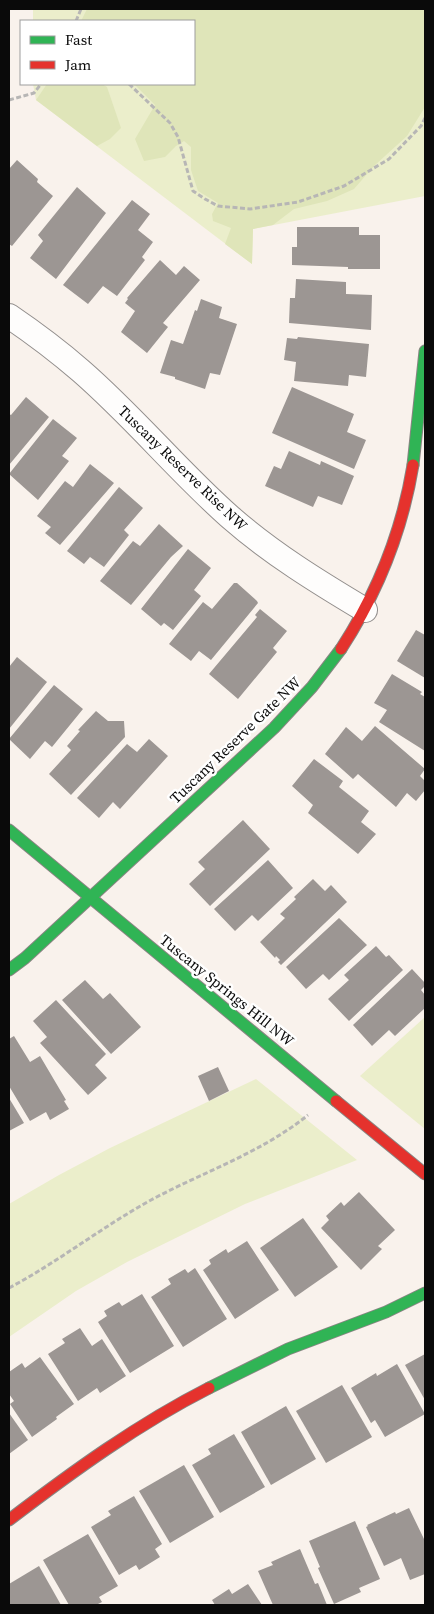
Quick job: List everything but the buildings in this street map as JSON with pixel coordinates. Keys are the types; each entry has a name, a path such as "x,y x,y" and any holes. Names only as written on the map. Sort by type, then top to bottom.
{"street":[{"name":"Tuscany Reserve Rise NW","path":"9,316 44,340 82,372 126,413 231,518 279,556 365,610"},
{"name":"Tuscany Reserve Gate NW","path":"9,970 25,958 297,704 340,650 365,610 391,553 410,487 425,351"},
{"name":"Tuscany Springs Hill NW","path":"9,830 425,1174"},
{"path":"9,1520 47,1491 130,1434 194,1396 288,1349 386,1312 425,1293"}],"path":[{"path":"9,100 34,92 40,85"},
{"path":"130,85 170,123 178,138 194,191 205,200 218,206 250,209 298,202 344,186 389,159 421,126 425,118"},
{"path":"9,1288 35,1274 136,1209 197,1176 257,1148 296,1125 333,1098"}],"green space":[{"path":"33,9 425,9 425,196 253,229 252,264 36,100 33,85 195,85 195,20 33,20"},
{"path":"87,9 425,9 425,107 407,136 374,166 354,189 327,201 294,209 273,225 253,229 252,264 225,244 231,228 213,221 212,214 218,203 198,191 191,170 191,147 184,141 165,157 144,161 135,139 155,105 135,85 195,85 195,20 82,20"},
{"path":"46,85 104,85 107,87 121,128 110,139 97,146 36,100"},
{"path":"425,1017 425,1129 360,1076"},
{"path":"256,1079 357,1160 245,1204 127,1262 76,1291 9,1337 9,1204 110,1148"}],"traffic: fast":[{"path":"413,465 425,351"},
{"path":"9,970 25,958 274,728 312,687 341,649"},
{"path":"9,830 336,1101"},
{"path":"209,1388 288,1349 386,1312 425,1293"}],"traffic: jam":[{"path":"341,649 366,606 387,561 402,514 413,465"},
{"path":"336,1101 425,1174"},
{"path":"9,1520 131,1433 209,1388"}]}
